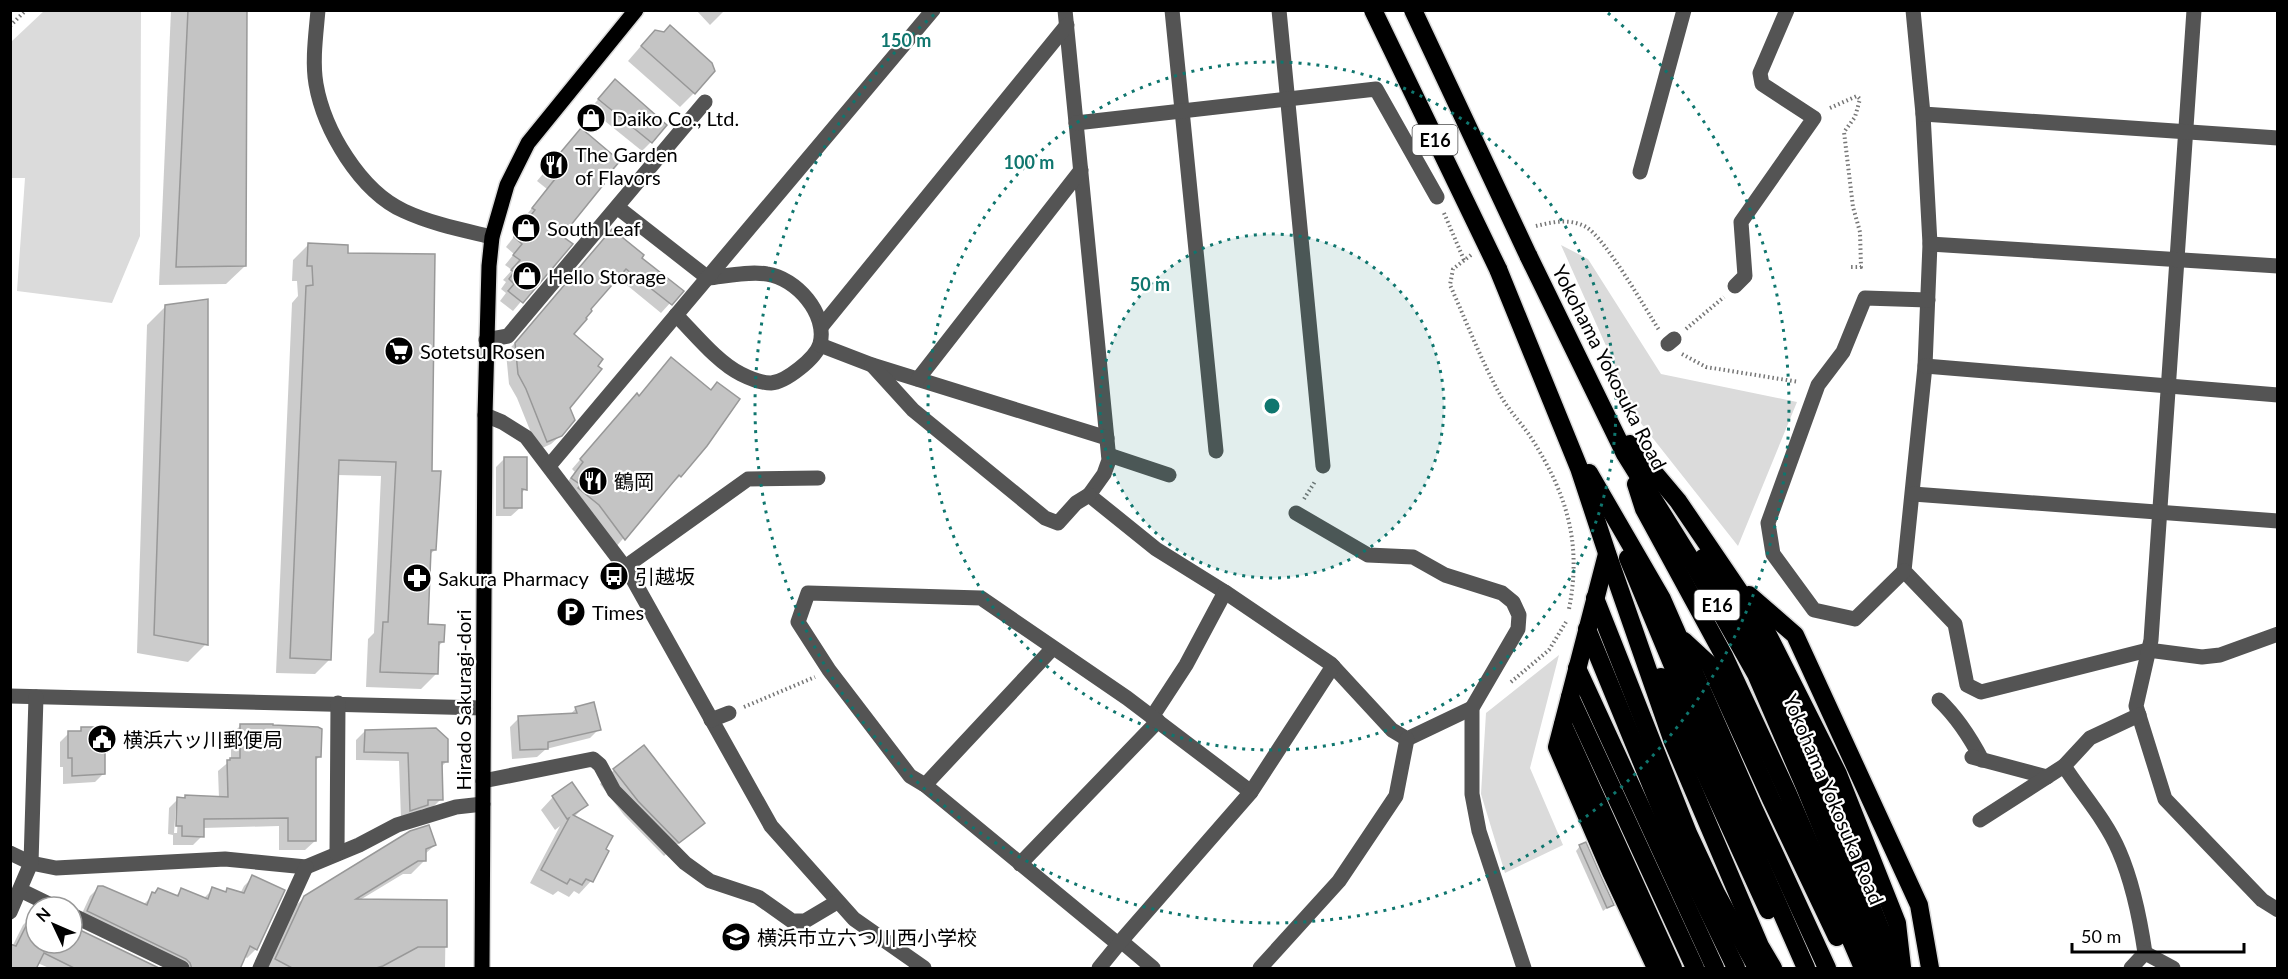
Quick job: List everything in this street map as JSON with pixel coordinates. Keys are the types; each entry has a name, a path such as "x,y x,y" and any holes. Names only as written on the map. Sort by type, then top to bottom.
{"highway":[{"name":"E16","path":"1373,10 1498,269 1580,468 1619,588 1685,772 1760,946 1773,969"},
{"name":"Yokohama Yokosuka Road","path":"1413,10 1597,396 1756,674 1880,969"},
{"path":"1566,434 1662,599 1827,969"},
{"path":"1625,446 1678,501 1765,629 1838,774 1897,922 1903,969"},
{"path":"1625,446 1644,509 1724,656 1788,794 1863,969"},
{"path":"1625,446 1735,607 1822,782 1896,969"},
{"path":"1620,527 1633,572 1806,969"},
{"path":"1607,553 1557,747 1656,969"},
{"path":"1730,578 1795,635 1919,905 1930,969"},
{"path":"1619,588 1724,818 1797,969"},
{"path":"1595,598 1688,833 1716,893 1757,969"},
{"path":"1587,629 1673,838 1736,969"},
{"path":"1678,635 1710,665 1771,800 1852,969"},
{"path":"1577,668 1715,969"},
{"path":"1570,696 1695,969"},
{"path":"1563,725 1624,864 1664,945 1672,969"}],"main road":[{"name":"Hirado Sakuragi-dori","path":"482,969 486,340 492,237 507,185 528,143 636,10"}],"street":[{"path":"318,10 315,83 327,122 342,152 382,197 402,210 430,221 492,237"},
{"path":"549,466 933,10"},
{"path":"1172,10 1216,451"},
{"path":"1279,10 1323,466"},
{"path":"1640,172 1684,10"},
{"path":"1736,286 1745,276 1741,222 1814,118 1762,84 1760,73 1787,10"},
{"path":"1913,10 1923,114 1930,244 1928,300 1925,366 1904,572 1855,619 1814,610 1773,554 1768,523 1818,385 1843,352 1864,298 1928,300"},
{"path":"2194,10 2148,650 2136,706 2165,799 2262,900 2277,910"},
{"path":"821,327 1066,18"},
{"path":"872,364 913,410 1045,518 1058,523 1076,503 1089,495 1104,474 1109,460 1066,18"},
{"path":"1076,123 1376,88 1437,197"},
{"path":"486,340 508,336 705,102"},
{"path":"1923,114 2277,138"},
{"path":"918,379 1081,170"},
{"path":"617,207 708,278 767,274 782,278 801,291 812,306 821,327 820,345 808,360 789,377 772,383 739,373 722,360 676,315"},
{"path":"1930,244 2277,266"},
{"path":"820,345 918,379 1107,438"},
{"path":"1925,366 2277,395"},
{"path":"485,416 526,437 625,567 771,826 854,919 924,969"},
{"path":"1108,455 1169,475"},
{"path":"625,567 748,479 818,478"},
{"path":"1913,494 2277,521"},
{"path":"1089,495 1156,549 1225,592 1333,666 1392,730 1407,739"},
{"path":"1296,513 1368,555 1413,557 1445,575 1502,593 1513,602 1519,615 1518,629 1472,708 1472,794 1479,831 1524,969"},
{"path":"1904,572 1954,624 1967,685 1982,692 2148,650 2202,657 2220,655 2277,634"},
{"path":"1020,864 1155,719 1225,592"},
{"path":"1153,969 1020,864 925,785 910,776 827,671 798,622 808,593 981,598 1155,719 1251,792"},
{"path":"925,785 1053,648"},
{"path":"1099,969 1119,942 1251,792 1333,666"},
{"path":"10,696 483,708"},
{"path":"10,912 31,863 36,697"},
{"path":"1939,700 1956,716 1970,737 1977,759 2047,777"},
{"path":"337,854 338,703"},
{"path":"1407,739 1472,708"},
{"path":"711,720 729,713"},
{"path":"1980,820 2064,766 2090,738 2139,715"},
{"path":"1260,969 1339,880 1396,796 1407,739"},
{"path":"483,781 593,759 600,765 614,791 685,863 710,881 758,897 792,921 805,921 837,902"},
{"path":"2064,766 2119,850 2140,919 2145,953"},
{"path":"10,853 31,863 56,868 225,859 306,867 396,825 456,807 483,804"},
{"path":"260,969 306,867"},
{"path":"20,890 30,895"},
{"path":"84,921 182,969"},
{"path":"2131,968 2145,953"},
{"path":"2145,953 2172,969"}],"path":[{"path":"10,26 26,10"},
{"path":"1814,118 1833,105 1852,97 1857,96 1860,99 1855,117 1844,132 1853,207 1860,232 1861,267 1850,267"},
{"path":"1437,197 1464,260"},
{"path":"1536,225 1553,221"},
{"path":"1469,256 1453,269 1450,285 1503,398 1554,476 1567,511 1575,549 1573,592 1567,621 1549,650 1507,684"},
{"path":"1671,342 1736,286"},
{"path":"1296,513 1323,466"},
{"path":"729,713 827,671"}],"shaded area":[{"path":"45,10 141,11 140,236 112,303 17,291 25,178 11,178 11,42"},
{"path":"1561,245 1588,259 1661,374 1797,402 1738,546 1640,422"},
{"path":"1559,655 1530,768 1563,845 1505,873 1481,794 1486,713"}],"building":[{"path":"188,10 247,10 246,266 176,267"},
{"path":"670,25 712,63 715,71 695,94 641,46 655,30 664,32"},
{"path":"615,79 667,125 652,143 598,99"},
{"path":"581,128 620,161 562,236 573,244 523,303 508,291 514,284 509,279 514,272 511,270 520,260 513,255 522,244 514,237 535,210 532,208 555,179 545,171"},
{"path":"612,229 644,255 642,258 684,291 672,305 626,269 591,309 587,319 574,334 603,359 598,366 602,369 570,408 575,420 562,436 547,442 518,374 515,343"},
{"path":"308,243 348,245 348,253 435,254 432,471 441,471 436,550 431,550 428,624 445,625 444,642 439,642 438,674 380,672 383,622 388,622 396,462 339,460 331,660 290,658 306,286 313,285 312,266 307,266"},
{"path":"208,299 208,645 154,635 165,305"},
{"path":"671,357 711,390 717,382 740,399 707,446 681,477 679,475 625,540 599,505 578,488 581,485 571,478 583,462 580,459 637,393 639,396"},
{"path":"504,457 527,457 527,490 522,489 522,508 504,508"},
{"path":"594,702 601,730 548,742 548,749 520,750 518,716 577,713 575,707"},
{"path":"240,724 273,724 322,729 321,757 316,757 316,841 288,841 288,818 204,819 204,837 182,836 182,826 176,826 177,797 185,798 185,795 228,797 227,760 240,758"},
{"path":"81,727 105,727 105,774 72,776 72,758 68,758 68,731 81,731"},
{"path":"436,728 448,739 448,762 442,762 443,800 428,800 428,805 410,811 408,753 364,752 365,730"},
{"path":"644,745 705,823 679,843 638,801 613,769"},
{"path":"572,782 588,805 573,815 613,836 606,849 609,851 593,882 586,879 582,885 570,879 567,884 541,870 569,818 567,819 552,796"},
{"path":"429,825 436,845 426,849 426,861 418,861 356,899 447,900 447,947 418,947 373,969 294,969 275,959 304,896 410,831"},
{"path":"1586,842 1614,905 1607,908 1579,845"},
{"path":"252,875 285,890 257,950 250,946 240,969 192,969 186,959 87,911 98,886 103,886 147,905 152,892 155,893 158,888 178,896 181,888 208,899 212,887 226,892 227,888 244,893"},
{"path":"24,930 24,955 43,955 36,969 10,969 10,944 16,946"},
{"path":"84,932 161,969 76,969 48,955 84,955"}],"place":[{"name":"Daiko Co., Ltd.","path":"591,118"},
{"name":"The Garden of Flavors","path":"554,165"},
{"name":"South Leaf","path":"526,228"},
{"name":"Hello Storage","path":"527,276"},
{"name":"Sotetsu Rosen","path":"399,351"},
{"name":"鶴岡","path":"593,481"},
{"name":"引越坂","path":"614,576"},
{"name":"Sakura Pharmacy","path":"417,578"},
{"name":"Times","path":"571,612"},
{"name":"横浜六ッ川郵便局","path":"102,739"},
{"name":"横浜市立六つ川西小学校","path":"736,937"}]}
